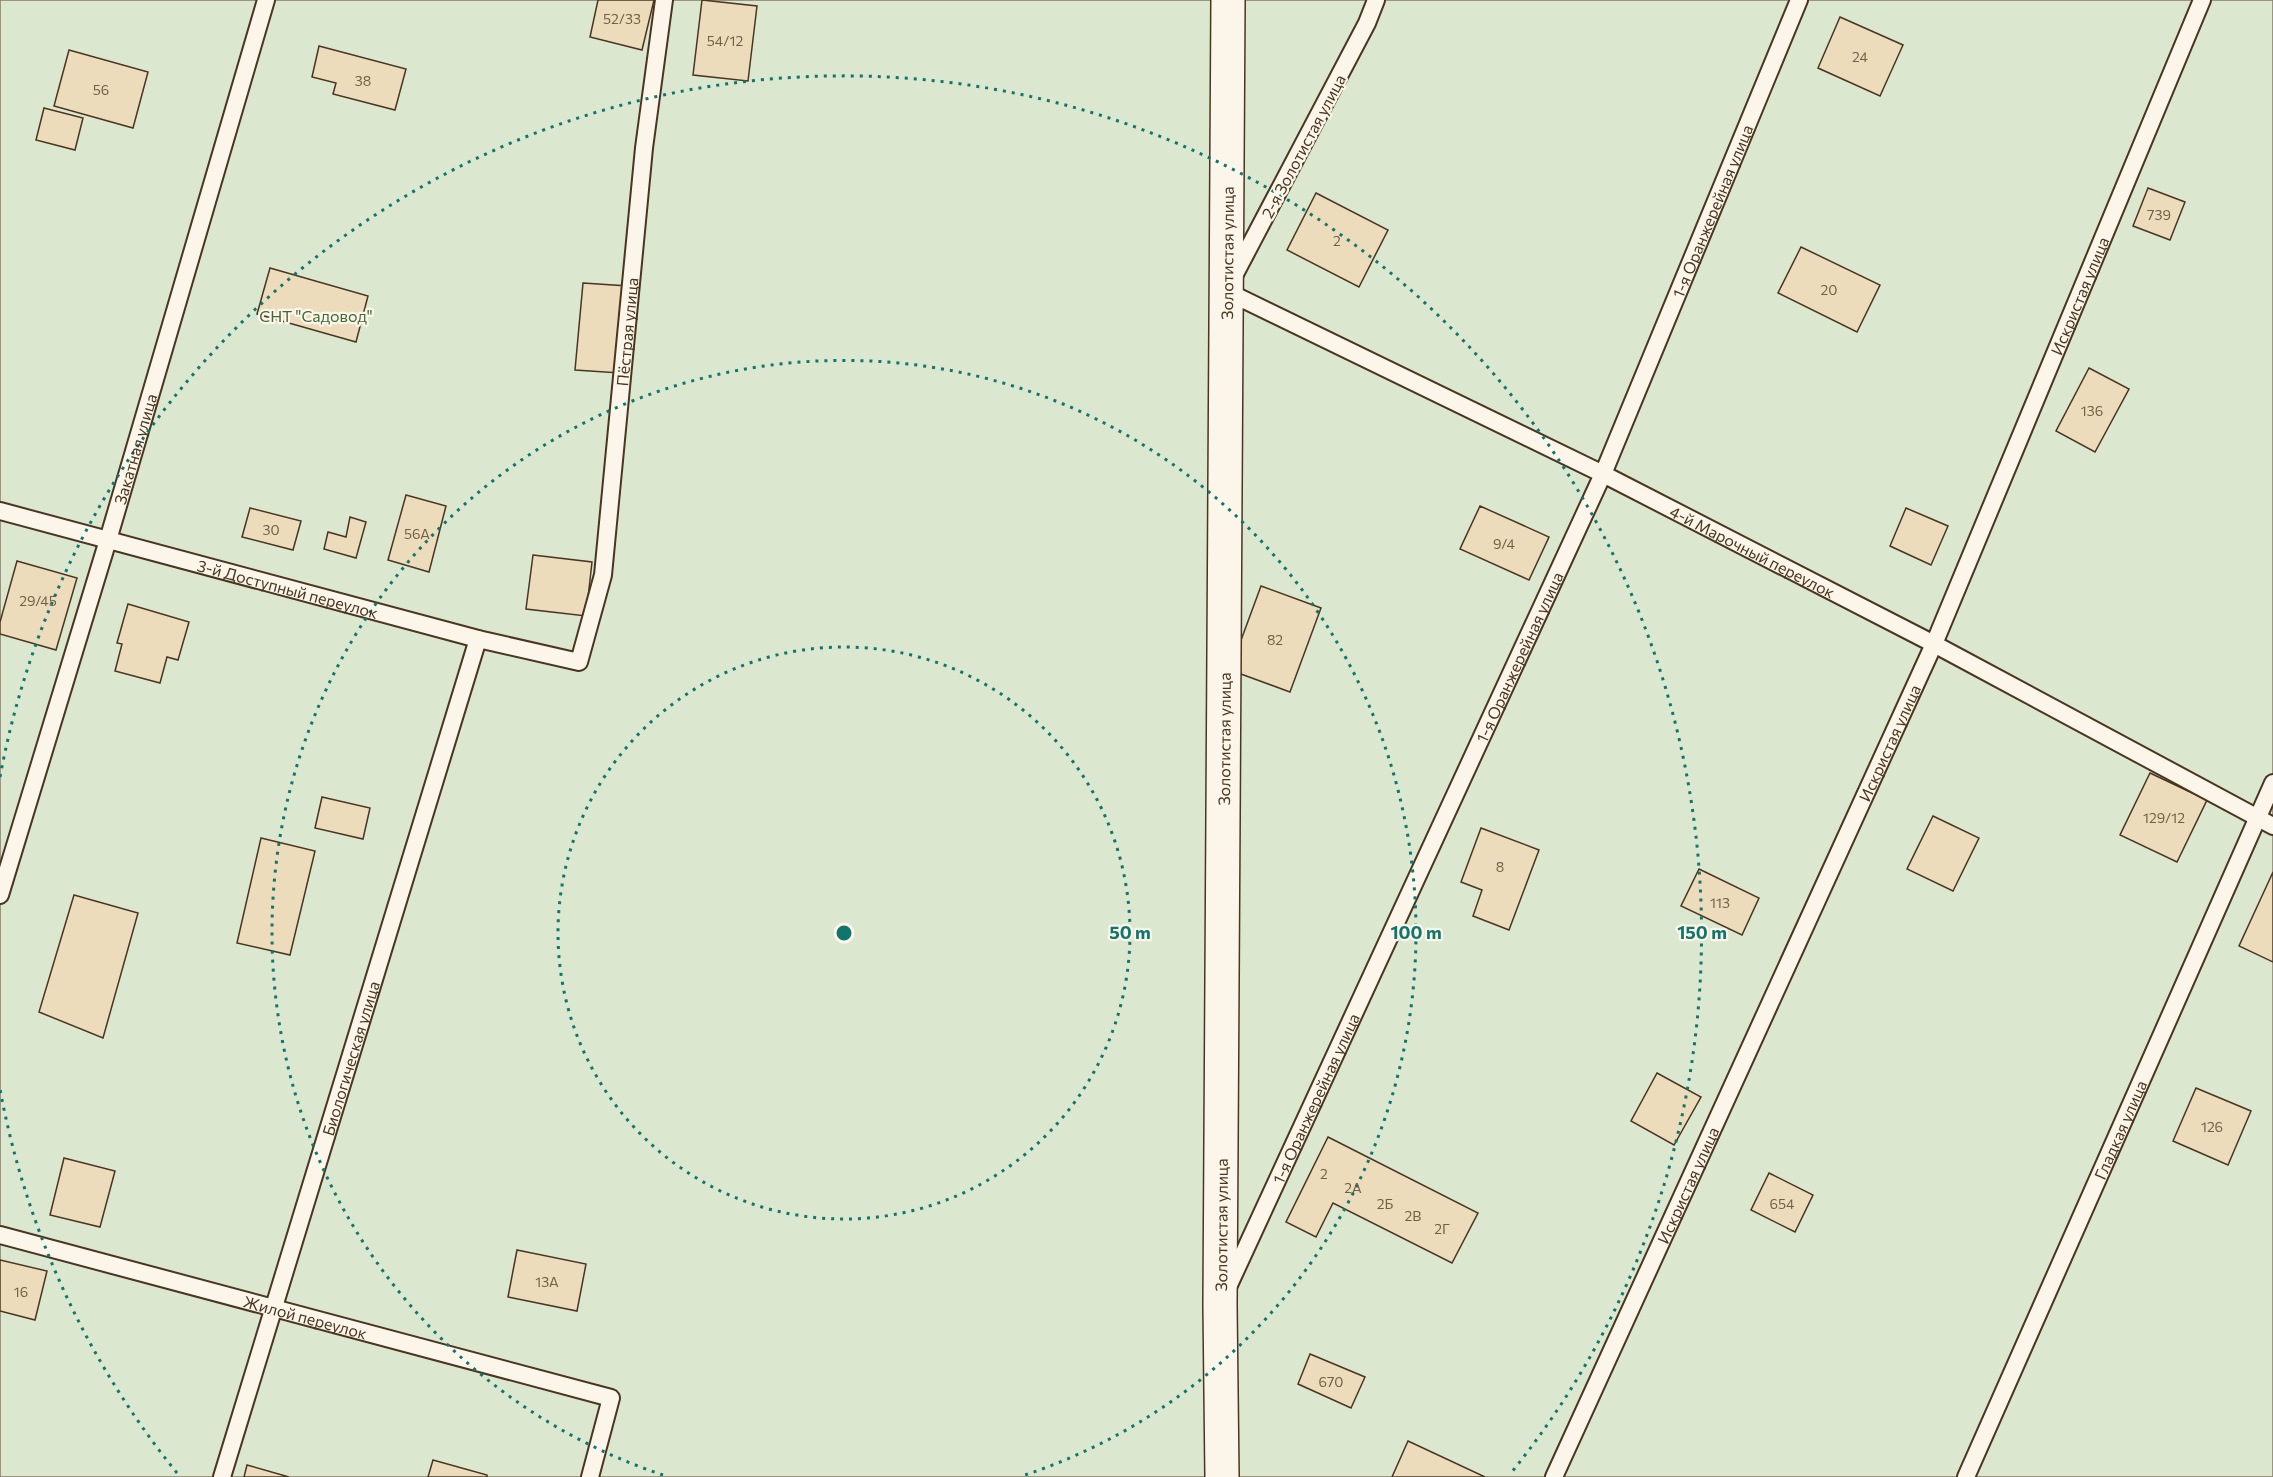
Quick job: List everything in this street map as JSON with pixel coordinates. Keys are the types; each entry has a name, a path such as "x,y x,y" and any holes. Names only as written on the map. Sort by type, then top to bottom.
{"street":[{"name":"Золотистая улица","path":"1222,1477 1220,1305 1228,0"}],"lane":[{"name":"Закатная улица","path":"0,895 108,540 266,0"},
{"name":"Пёстрая улица","path":"579,662 603,575 644,148 664,0"},
{"name":"2-я Золотистая улица","path":"1226,291 1367,23 1376,0"},
{"name":"1-я Оранжерейная улица","path":"1220,1305 1603,474 1800,0"},
{"name":"Искристая улица","path":"1554,1477 1934,644 2202,0"},
{"name":"4-й Марочный переулок","path":"1226,291 1603,474 1934,644 2266,822"},
{"name":"3-й Доступный переулок","path":"0,511 478,639 579,662"},
{"name":"Биологическая улица","path":"222,1477 478,639"},
{"name":"Гладкая улица","path":"1966,1477 2266,822 2273,783"},
{"name":"Жилой переулок","path":"0,1236 611,1398 590,1477"}],"green space":[{"name":"СНТ \"Садовод\"","path":"0,0 2273,0 2273,1477 0,1477"}],"building":[{"path":"598,0 654,0 642,50 590,37"},
{"path":"702,0 757,6 748,81 693,75"},
{"path":"1840,17 1903,45 1880,96 1818,68"},
{"path":"319,46 406,69 395,110 333,94 336,83 312,77"},
{"path":"69,50 148,72 133,128 54,106"},
{"path":"44,108 83,118 75,150 36,140"},
{"path":"2148,188 2185,202 2170,240 2133,226"},
{"path":"1316,193 1388,230 1359,287 1287,250"},
{"path":"1801,247 1880,285 1857,332 1778,293"},
{"path":"270,268 368,296 356,342 257,314"},
{"path":"583,283 628,286 620,373 575,370"},
{"path":"2089,368 2129,389 2095,452 2056,431"},
{"path":"406,495 446,506 429,572 388,560"},
{"path":"1480,506 1549,537 1529,580 1460,549"},
{"path":"250,508 301,521 293,550 242,537"},
{"path":"1906,508 1948,526 1931,565 1890,546"},
{"path":"350,517 366,522 356,558 324,549 328,532 346,537"},
{"path":"533,555 592,562 586,616 526,609"},
{"path":"17,561 77,578 56,650 0,634 0,622"},
{"path":"1261,586 1321,608 1290,692 1230,670"},
{"path":"128,604 189,622 178,660 167,657 160,683 115,671 122,644 117,643"},
{"path":"2150,773 2207,800 2177,862 2120,835"},
{"path":"322,797 370,808 363,839 315,828"},
{"path":"1933,816 1979,838 1953,891 1907,869"},
{"path":"1481,828 1539,850 1509,930 1473,916 1482,890 1461,882"},
{"path":"261,838 315,851 290,955 237,943"},
{"path":"1699,869 1759,898 1742,935 1681,906"},
{"path":"2273,872 2273,962 2239,946"},
{"path":"74,895 138,913 103,1038 39,1012"},
{"path":"1657,1073 1701,1097 1674,1145 1631,1121"},
{"path":"2196,1088 2251,1111 2228,1165 2173,1141"},
{"path":"1328,1137 1478,1213 1452,1263 1333,1203 1316,1237 1286,1222"},
{"path":"64,1158 115,1171 100,1227 50,1215"},
{"path":"1769,1173 1813,1195 1795,1232 1751,1210"},
{"path":"517,1250 586,1264 577,1311 508,1297"},
{"path":"0,1260 47,1271 35,1320 0,1311"},
{"path":"1310,1354 1365,1377 1351,1408 1298,1384"},
{"path":"1408,1441 1485,1477 1392,1477"},
{"path":"433,1460 487,1475 487,1477 428,1477"},
{"path":"247,1465 289,1477 244,1477"}]}
